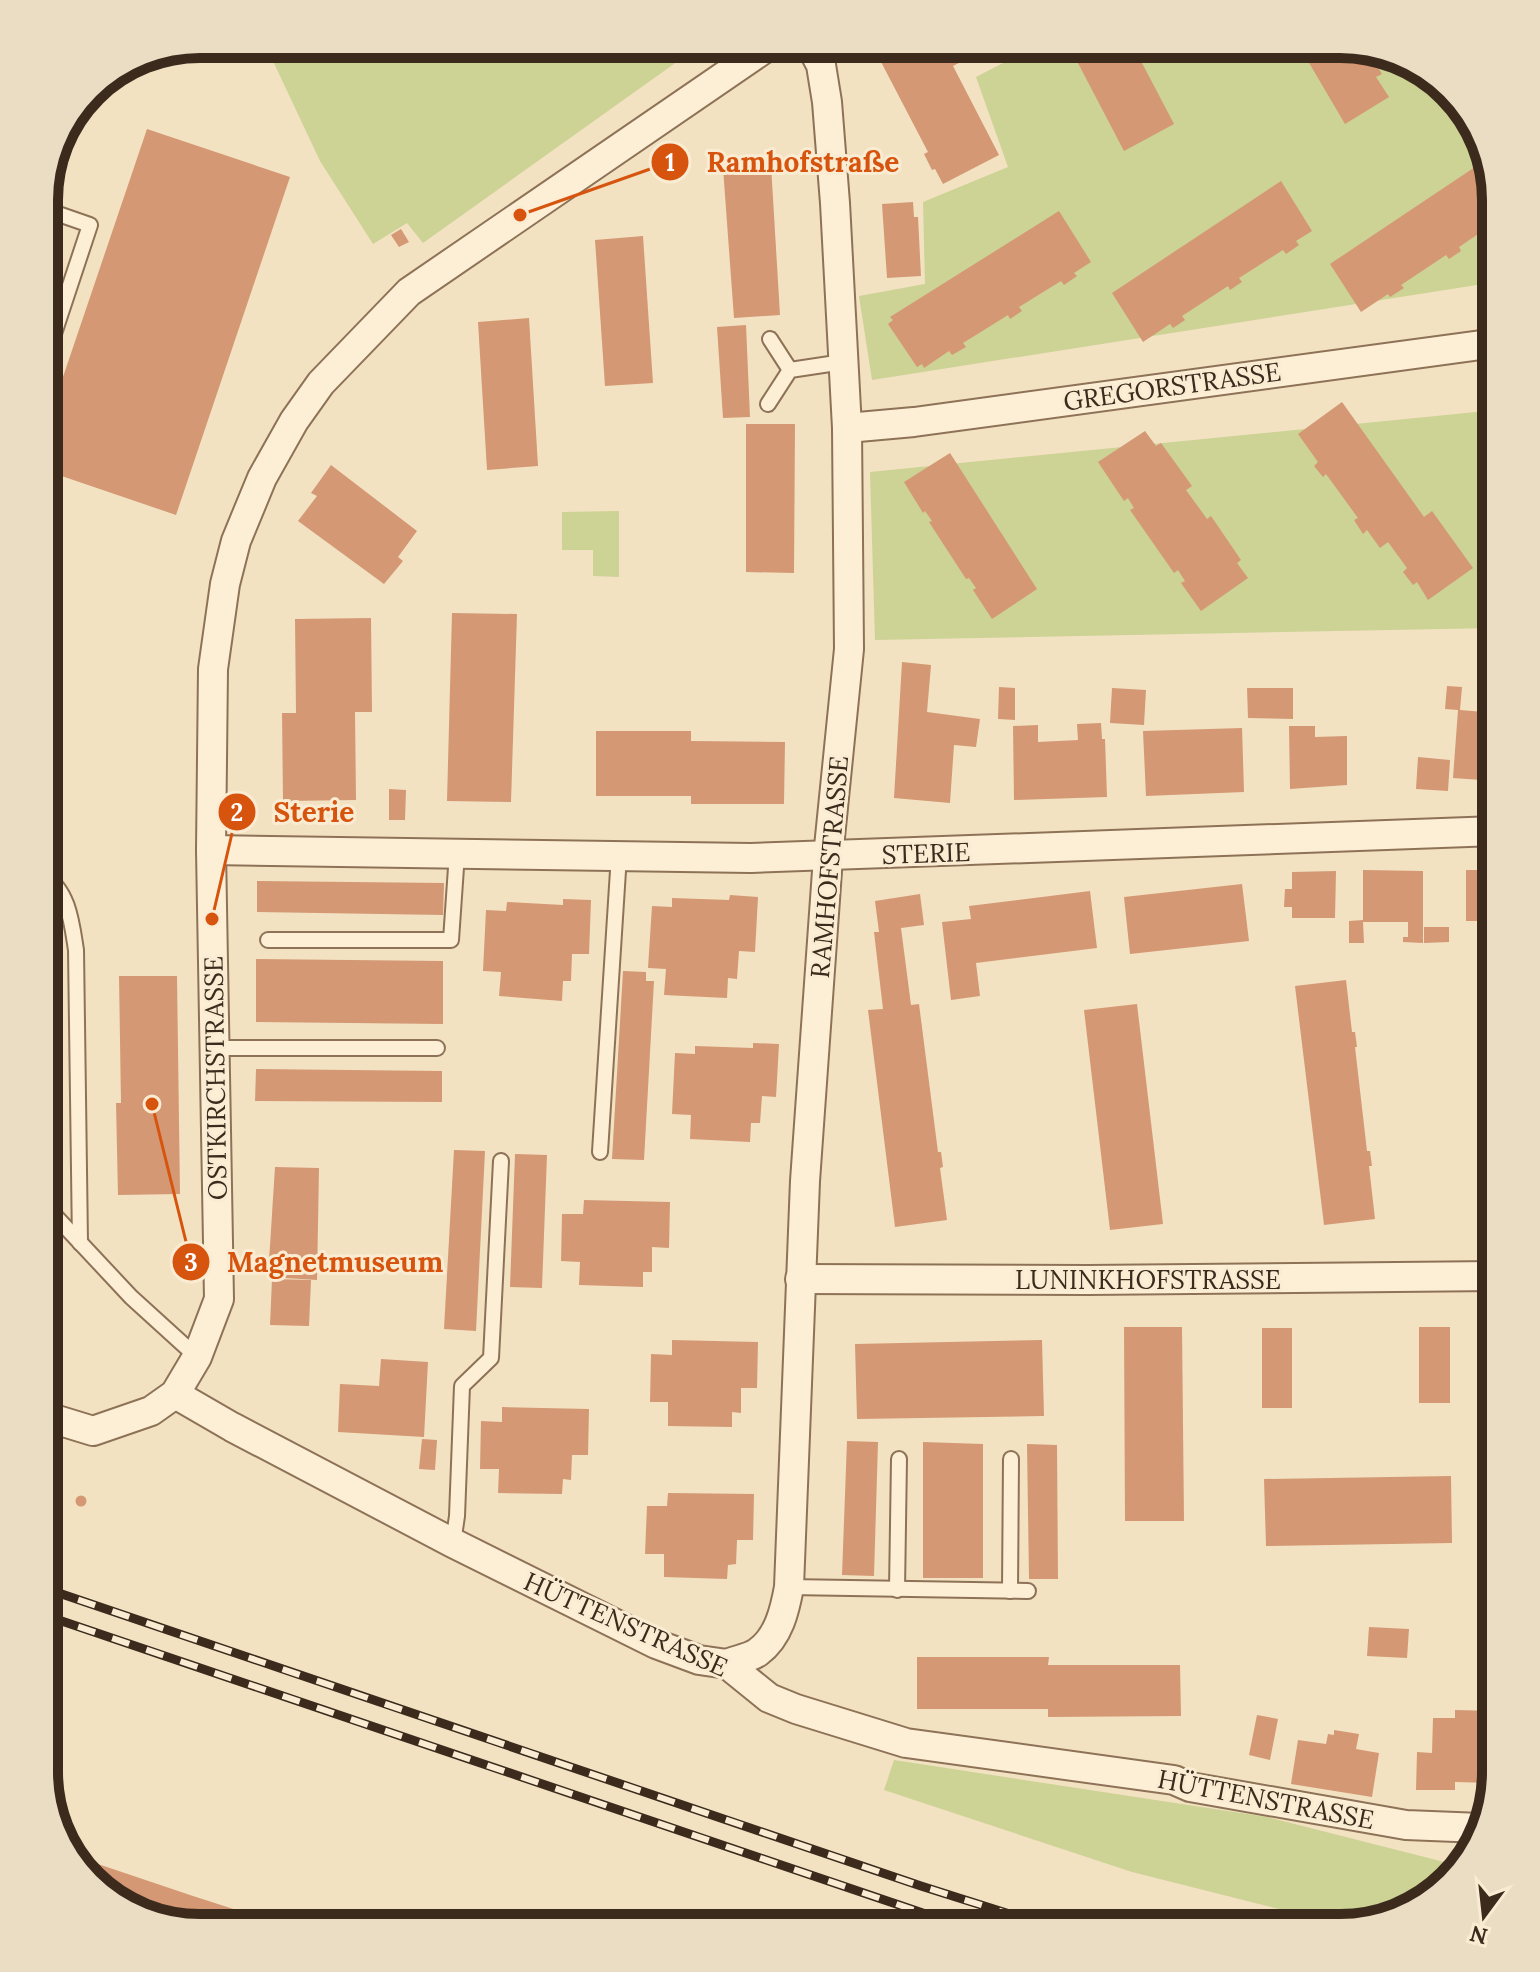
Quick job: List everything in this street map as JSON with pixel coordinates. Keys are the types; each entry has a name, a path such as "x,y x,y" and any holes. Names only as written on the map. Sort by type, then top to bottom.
{"street":[{"name":"OSTKIRCHSTRASSE","path":"175,1394 197,1357 219,1299 211,850 213,669 225,584 236,541 262,478 294,421 321,383 409,292 751,58"},
{"name":"RAMHOFSTRASSE","path":"727,1664 758,1652 771,1637 784,1615 789,1587 800,1279 828,857 849,649 847,428 827,102 817,58"},
{"name":"GREGORSTRASSE","path":"847,428 914,422 1482,345"},
{"name":"STERIE","path":"211,850 828,857 1482,832"},
{"name":"LUNINKHOFSTRASSE","path":"800,1279 1482,1276"},
{"name":"HÜTTENSTRASSE","path":"175,1394 453,1543 656,1644 699,1660 727,1664 769,1698 906,1743 1174,1780 1190,1787 1406,1825 1470,1828"},
{"path":"58,1420 93,1431 151,1411 175,1394"}],"lane":[{"path":"58,214 90,225 58,322"},
{"path":"770,339 790,370"},
{"path":"768,404 790,370 843,362"},
{"path":"268,940 451,940 457,853"},
{"path":"600,1152 619,855"},
{"path":"58,891 69,911 76,950 80,1243"},
{"path":"213,1048 437,1048"},
{"path":"453,1543 457,1516 462,1386 491,1358 501,1161"},
{"path":"58,1219 131,1297 197,1357"},
{"path":"897,1590 899,1459"},
{"path":"1010,1591 1011,1459"},
{"path":"789,1587 1028,1591"}],"green space":[{"path":"272,58 682,58 423,243 407,223 373,244 320,161"},
{"path":"1013,58 1349,58 1394,69 1426,87 1440,100 1467,137 1481,182 1482,284 872,380 859,296 925,284 923,202 1008,167 976,77"},
{"path":"1482,411 1482,628 875,640 870,472"},
{"path":"619,511 619,577 593,576 593,550 562,550 562,512"},
{"path":"894,1760 1267,1817 1449,1863 1433,1879 1403,1899 1367,1911 1340,1914 1298,1914 1132,1872 884,1790"}],"building":[{"path":"968,58 953,66 999,155 943,184 935,169 932,170 924,154 928,152 880,60"},
{"path":"1075,58 1139,58 1174,124 1124,151"},
{"path":"1306,58 1358,59 1375,63 1382,74 1376,77 1389,97 1345,124"},
{"path":"147,129 290,177 176,515 58,475 58,392"},
{"path":"771,165 780,315 734,318 723,168"},
{"path":"1477,165 1481,182 1482,231 1459,247 1461,251 1449,259 1446,255 1401,285 1404,288 1390,297 1388,294 1361,312 1330,264"},
{"path":"1281,181 1312,231 1296,241 1299,245 1286,254 1283,250 1239,278 1242,282 1230,290 1228,286 1182,316 1185,320 1173,328 1170,324 1143,342 1112,293"},
{"path":"913,202 914,217 918,217 921,276 887,278 882,204"},
{"path":"1059,211 1091,262 1074,273 1077,276 1064,285 1061,281 1019,307 1022,311 1010,319 1008,315 963,343 966,347 952,355 949,351 924,368 922,364 917,367 888,324 893,320 890,317"},
{"path":"401,229 409,242 399,247 391,235"},
{"path":"643,236 653,383 605,386 595,240"},
{"path":"529,318 538,466 487,470 478,322"},
{"path":"746,325 750,417 723,418 717,327"},
{"path":"1342,402 1424,517 1432,511 1473,568 1428,600 1417,582 1413,585 1403,572 1407,568 1388,542 1380,548 1367,530 1363,534 1354,520 1358,518 1326,474 1323,477 1314,466 1318,462 1298,434"},
{"path":"746,424 795,424 794,573 746,572"},
{"path":"1145,431 1156,446 1161,443 1192,486 1186,490 1207,519 1211,516 1241,560 1237,563 1248,578 1201,611 1181,583 1185,581 1178,570 1174,573 1130,510 1134,508 1128,498 1124,501 1098,462"},
{"path":"950,453 1037,589 992,619 973,590 976,588 969,578 966,579 929,522 932,521 925,511 923,513 904,482"},
{"path":"331,465 417,531 398,557 403,561 384,584 298,521 317,496 311,493"},
{"path":"452,613 517,614 511,802 447,801"},
{"path":"371,618 372,712 355,712 356,800 283,801 282,713 296,713 295,619"},
{"path":"902,662 931,665 927,712 980,719 976,747 954,745 950,803 894,798"},
{"path":"1447,686 1462,687 1460,710 1482,712 1482,780 1453,778 1458,710 1445,709"},
{"path":"999,687 1015,688 1015,720 998,719"},
{"path":"1112,688 1146,690 1144,725 1110,723"},
{"path":"1247,688 1293,688 1293,719 1248,718"},
{"path":"1101,723 1102,739 1105,739 1107,797 1014,800 1013,726 1038,725 1038,742 1078,740 1077,724"},
{"path":"1289,726 1315,726 1315,737 1347,736 1347,785 1290,789"},
{"path":"1242,728 1244,792 1146,796 1143,731"},
{"path":"596,731 691,731 691,741 785,742 784,804 691,804 691,796 596,796"},
{"path":"1418,757 1450,760 1448,791 1416,789"},
{"path":"389,789 406,790 405,820 389,820"},
{"path":"1363,870 1423,871 1423,943 1403,942 1403,937 1408,937 1408,922 1363,922 1364,943 1349,943 1349,921 1363,920"},
{"path":"1466,870 1482,870 1482,921 1466,921"},
{"path":"1336,871 1335,918 1292,918 1292,907 1284,907 1285,889 1292,889 1292,872"},
{"path":"257,881 444,883 443,915 257,912"},
{"path":"1242,884 1249,941 1130,954 1124,897"},
{"path":"1090,891 1097,948 976,963 980,996 951,1000 942,922 971,919 969,906"},
{"path":"920,894 924,925 901,928 911,1005 919,1004 938,1152 941,1152 943,1167 940,1168 947,1220 895,1227 868,1010 883,1009 874,932 879,932 875,901"},
{"path":"730,895 758,897 755,952 739,951 737,979 728,978 727,998 664,995 666,969 648,968 652,906 672,907 672,898 729,900"},
{"path":"563,899 591,900 589,954 572,954 571,981 563,981 562,1001 499,996 501,972 483,971 486,910 506,911 507,902 563,905"},
{"path":"1424,927 1449,927 1449,942 1424,943"},
{"path":"256,959 443,961 443,1024 256,1022"},
{"path":"623,971 646,972 646,981 654,981 644,1160 612,1159"},
{"path":"119,976 177,976 180,1194 118,1195 116,1103 121,1103"},
{"path":"1346,980 1352,1032 1355,1032 1357,1047 1367,1151 1370,1151 1372,1166 1369,1166 1375,1219 1324,1225 1295,986"},
{"path":"1137,1004 1163,1224 1110,1230 1084,1010"},
{"path":"753,1043 779,1044 776,1097 762,1096 760,1123 751,1123 750,1142 690,1139 691,1115 672,1114 675,1053 695,1054 695,1046 753,1048"},
{"path":"256,1069 442,1071 442,1102 255,1101"},
{"path":"454,1150 485,1151 476,1331 444,1329"},
{"path":"515,1154 547,1155 542,1288 510,1287"},
{"path":"275,1167 319,1168 317,1280 268,1277"},
{"path":"584,1200 670,1202 669,1248 652,1247 652,1272 643,1272 643,1287 579,1285 580,1262 561,1261 562,1214 583,1214"},
{"path":"272,1279 311,1280 309,1326 270,1325"},
{"path":"1124,1327 1182,1327 1184,1521 1125,1521"},
{"path":"1419,1327 1450,1327 1450,1403 1419,1403"},
{"path":"1262,1328 1292,1328 1292,1408 1262,1408"},
{"path":"672,1340 758,1342 757,1388 741,1388 741,1413 732,1412 732,1427 668,1426 668,1402 650,1402 651,1354 672,1355"},
{"path":"1042,1340 1044,1416 857,1419 855,1344"},
{"path":"381,1359 428,1362 424,1437 338,1432 340,1384 379,1386"},
{"path":"502,1407 589,1409 588,1455 572,1455 571,1480 563,1479 562,1494 498,1493 499,1469 480,1469 481,1421 502,1422"},
{"path":"422,1439 437,1440 435,1470 419,1469"},
{"path":"847,1441 878,1442 874,1576 842,1575"},
{"path":"923,1442 983,1444 983,1578 923,1578"},
{"path":"1027,1444 1057,1445 1058,1579 1029,1579"},
{"path":"1451,1476 1452,1543 1266,1546 1264,1479"},
{"path":"668,1493 754,1494 753,1540 737,1540 736,1564 728,1565 727,1579 664,1577 664,1554 645,1554 647,1506 667,1506"},
{"path":"81,1495 87,1501 81,1507 75,1501"},
{"path":"1369,1627 1409,1629 1407,1658 1367,1656"},
{"path":"917,1657 1049,1657 1048,1665 1180,1665 1181,1716 1048,1717 1048,1709 917,1709"},
{"path":"1455,1710 1482,1711 1481,1783 1455,1782 1455,1790 1416,1790 1417,1752 1432,1753 1433,1718 1455,1718"},
{"path":"1257,1715 1278,1719 1270,1760 1249,1755"},
{"path":"1334,1730 1359,1734 1356,1749 1379,1753 1372,1797 1291,1784 1298,1740 1326,1744 1328,1734 1334,1735"},
{"path":"95,1863 249,1914 182,1913 164,1909 121,1890 94,1866"}],"railway":[{"path":"58,1593 1010,1914"},
{"path":"58,1620 926,1914"}],"place":[{"name":"Ramhofstraße","path":"520,215"},
{"name":"Sterie","path":"212,919"},
{"name":"Magnetmuseum","path":"152,1104"}]}
